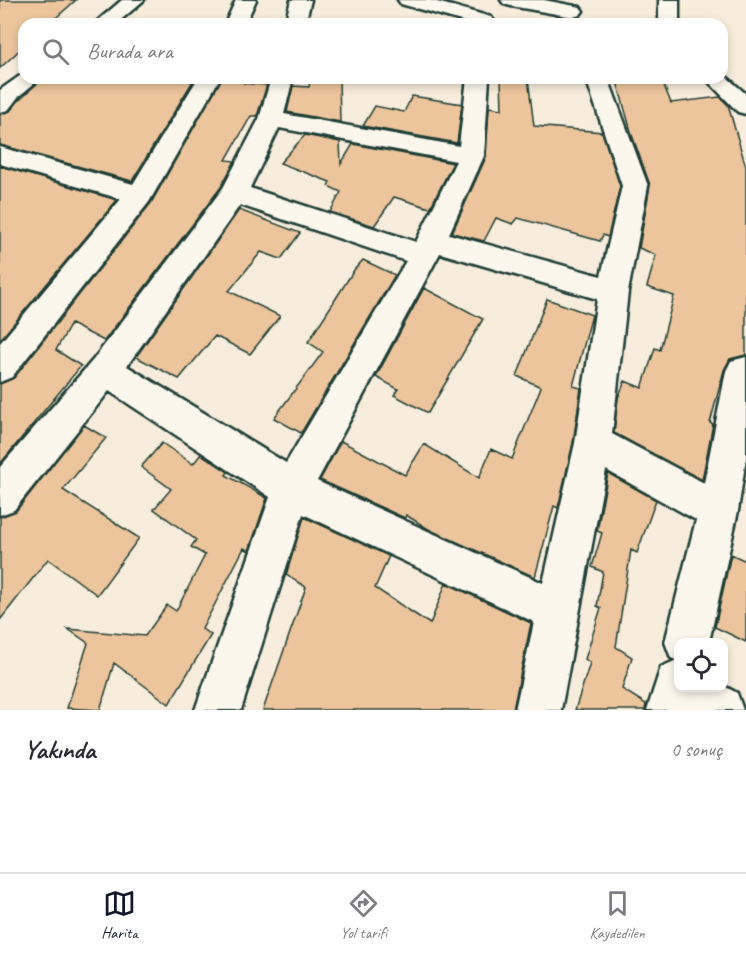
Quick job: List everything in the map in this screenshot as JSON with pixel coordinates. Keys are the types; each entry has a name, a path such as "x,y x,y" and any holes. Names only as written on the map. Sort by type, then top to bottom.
{"street":[{"path":"112,18 134,0"},
{"path":"238,18 246,0"},
{"path":"296,18 301,0"},
{"path":"408,0 467,18"},
{"path":"485,18 489,0"},
{"path":"511,0 576,12"},
{"path":"669,0 669,18"},
{"path":"4,95 21,84"},
{"path":"0,368 140,195 205,84"},
{"path":"0,495 105,369 234,193 271,119 280,84"},
{"path":"218,710 292,489 429,248 471,156 477,84"},
{"path":"538,710 593,443 613,292 635,186 599,84"},
{"path":"723,84 746,107"},
{"path":"271,119 471,156"},
{"path":"0,155 140,195"},
{"path":"234,193 429,248 613,292"},
{"path":"105,369 292,489 560,612"},
{"path":"689,638 718,511 743,371 746,372"},
{"path":"593,443 718,511"},
{"path":"695,692 720,710"}],"building":[{"path":"0,0 76,0 56,18 18,18 18,52 0,68"},
{"path":"36,84 191,84 132,181 0,145 0,114 10,111"},
{"path":"219,84 267,85 257,116 251,116 226,160 235,161 221,187 104,341 71,324 56,350 81,366 0,464 0,384 14,378 151,203"},
{"path":"309,84 339,84 340,122 287,112 293,86 309,87"},
{"path":"501,84 529,84 534,126 602,132 620,186 608,237 603,235 600,241 518,218 513,224 496,218 484,241 452,233 486,157 489,107 502,109"},
{"path":"618,84 663,84 671,103 720,97 728,105 746,167 746,355 730,359 724,370 710,423 713,424 702,480 614,433 618,398 625,381 642,388 655,348 660,350 674,296 647,287 656,255 639,248 650,185 632,135"},
{"path":"412,96 462,104 457,143 363,126 375,106 404,112"},
{"path":"305,135 340,142 341,164 353,144 453,163 430,208 394,197 374,226 330,212 341,192 328,186 330,182 280,163"},
{"path":"0,166 117,200 0,340"},
{"path":"239,210 300,233 281,259 261,252 229,291 280,316 250,354 215,336 179,379 136,357"},
{"path":"363,260 395,275 301,433 274,418 323,352 308,342 354,270"},
{"path":"424,288 483,319 428,413 394,395 398,389 376,377"},
{"path":"547,299 592,315 573,386 581,388 573,443 558,508 554,506 535,577 430,530 406,515 405,518 320,480 341,441 405,475 424,444 479,478 491,449 512,459 541,387 517,376"},
{"path":"84,425 106,438 63,490 139,538 97,595 48,559 0,620 0,517 16,511"},
{"path":"162,443 193,464 201,454 228,472 226,475 267,498 249,551 244,548 202,629 211,635 169,704 114,663 100,710 67,708 88,643 68,629 145,636 167,605 176,611 205,555 191,547 196,540 154,509 171,489 141,467"},
{"path":"608,473 656,500 637,553 631,550 616,647 632,657 622,689 646,704 645,710 575,710 590,663 585,659 601,608 597,606 603,572 592,567 602,533 597,531"},
{"path":"304,517 389,556 375,588 430,624 446,583 531,623 513,710 263,710 306,587 286,575"},
{"path":"731,554 746,561 746,642 715,627"}]}
